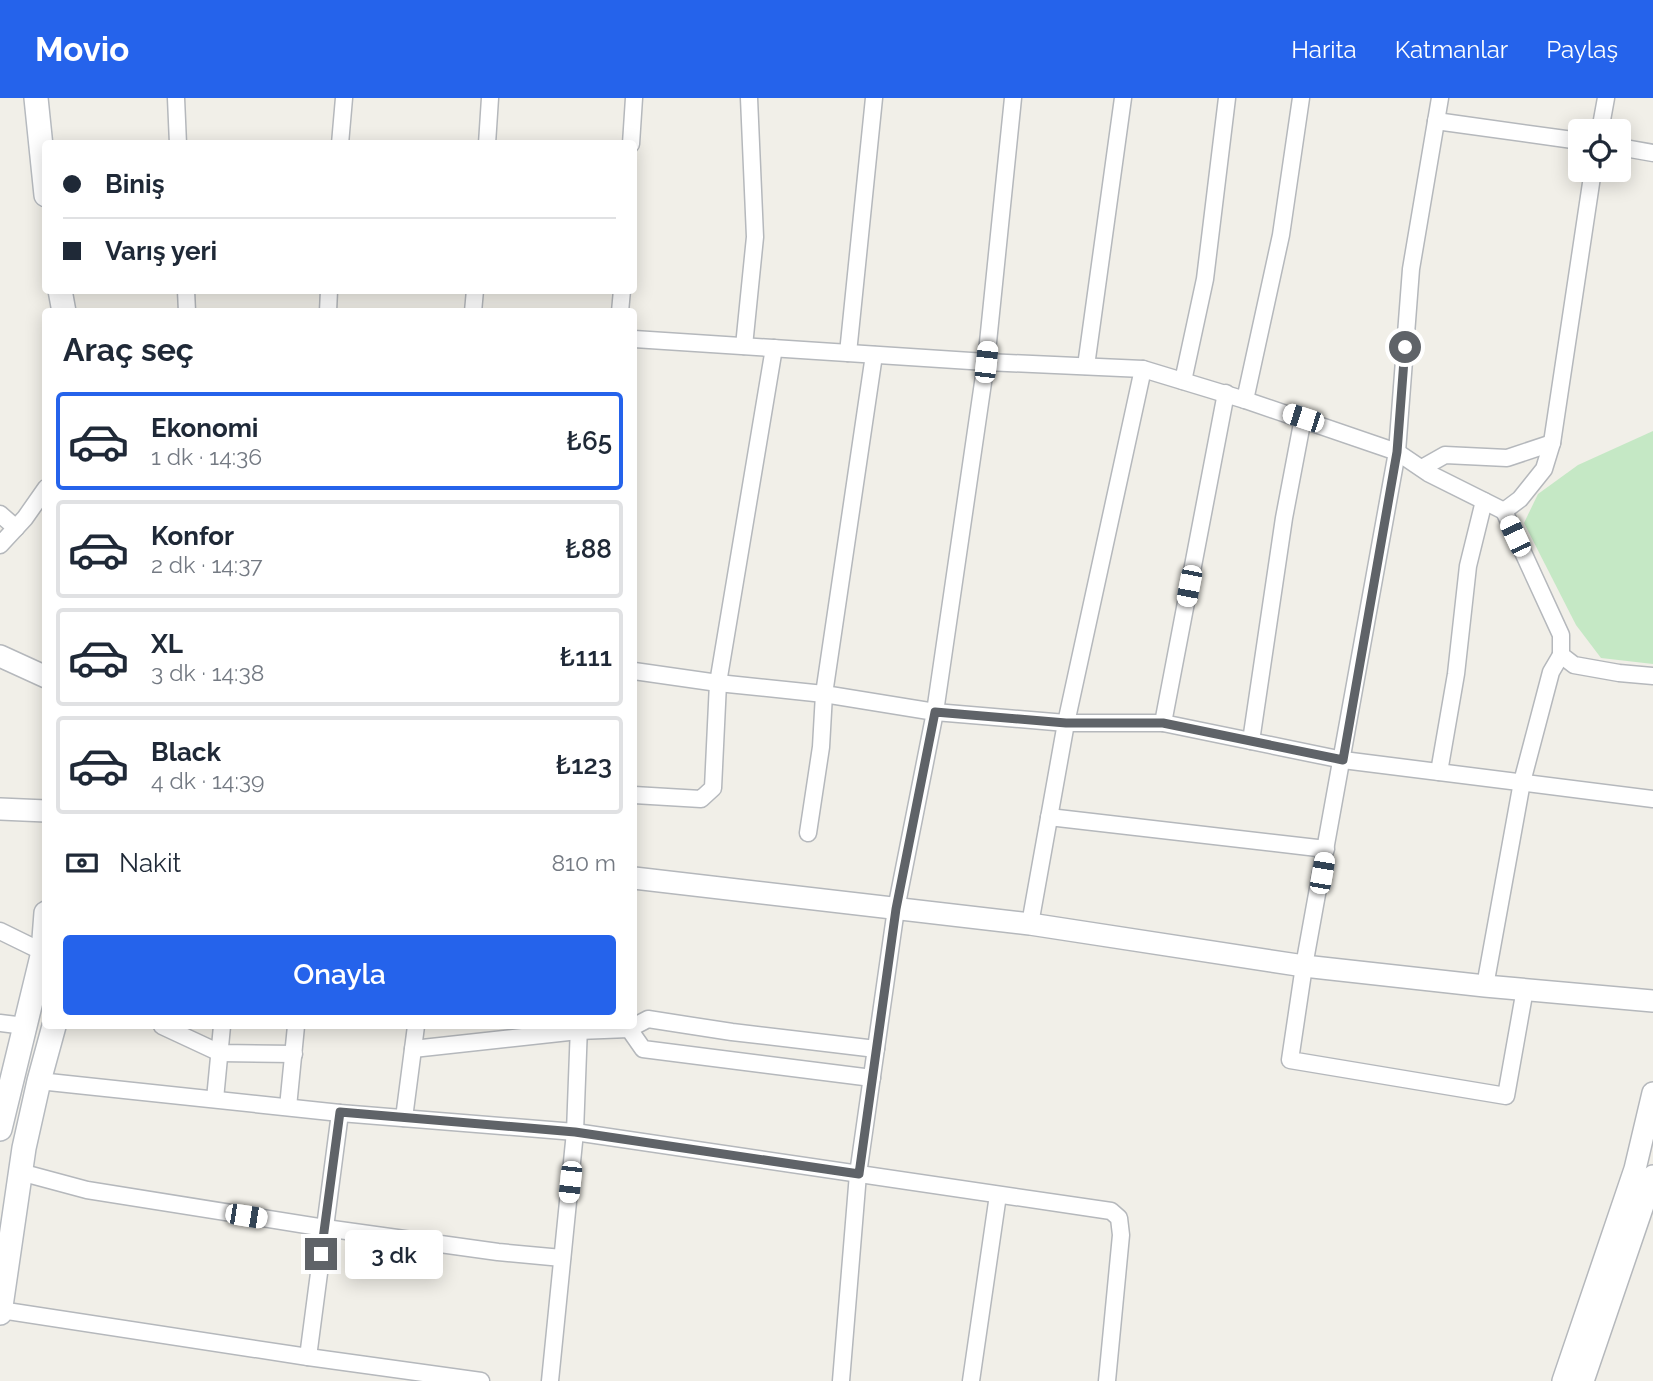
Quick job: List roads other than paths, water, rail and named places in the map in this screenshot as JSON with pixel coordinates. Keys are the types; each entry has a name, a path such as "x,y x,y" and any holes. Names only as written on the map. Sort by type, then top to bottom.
{"main road":[{"path":"36,98 42,156"},
{"path":"0,1129 42,956"},
{"path":"0,1311 24,1148 53,1029"}],"street":[{"path":"176,98 178,140"},
{"path":"340,140 344,98"},
{"path":"486,140 490,98"},
{"path":"631,140 634,98"},
{"path":"744,346 755,237 748,98"},
{"path":"848,353 874,98"},
{"path":"841,1381 859,1174 896,909 935,712 986,362 1013,98"},
{"path":"1086,366 1123,98"},
{"path":"1183,381 1205,279 1227,98"},
{"path":"1245,400 1281,234 1301,98"},
{"path":"1440,98 1411,269 1397,452 1304,966 1290,1060 1506,1096 1525,989"},
{"path":"1602,119 1606,98"},
{"path":"1436,121 1568,139"},
{"path":"1631,149 1653,153"},
{"path":"1504,511 1520,499 1544,469 1552,443 1591,182"},
{"path":"637,339 986,362 1143,369 1303,418 1397,452 1504,511 1561,635 1561,655 1551,672 1522,782 1485,986"},
{"path":"637,795 701,799 713,788 718,683 774,348"},
{"path":"808,833 821,747 824,694 874,355"},
{"path":"1030,924 1066,723 1143,369"},
{"path":"1163,723 1226,393"},
{"path":"1251,741 1284,518 1303,418"},
{"path":"1422,468 1445,455 1507,458 1552,443"},
{"path":"0,545 25,518 42,494"},
{"path":"1439,772 1456,674 1468,566 1484,501"},
{"path":"0,514 16,528"},
{"path":"1561,655 1574,665 1653,676"},
{"path":"0,656 42,675"},
{"path":"637,671 824,694 935,712 1066,723 1163,723 1343,760 1653,799"},
{"path":"0,809 42,811"},
{"path":"1049,817 1326,849"},
{"path":"637,878 1030,924 1304,966 1653,1001"},
{"path":"0,931 42,952"},
{"path":"637,1025 648,1019 876,1049"},
{"path":"0,1023 25,1026"},
{"path":"168,1029 220,1053 294,1054"},
{"path":"215,1100 222,1029"},
{"path":"288,1107 296,1029"},
{"path":"404,1118 416,1029"},
{"path":"413,1049 571,1029"},
{"path":"550,1381 575,1132 579,1029"},
{"path":"629,1029 643,1049 872,1078"},
{"path":"39,1081 340,1112 575,1132 1111,1211 1119,1218 1121,1235 1107,1381"},
{"path":"1563,1381 1635,1169 1653,1093"},
{"path":"308,1357 340,1112"},
{"path":"20,1172 87,1190 325,1228 562,1258"},
{"path":"1583,1381 1653,1175"},
{"path":"971,1381 998,1195"},
{"path":"0,1311 481,1381"}]}
